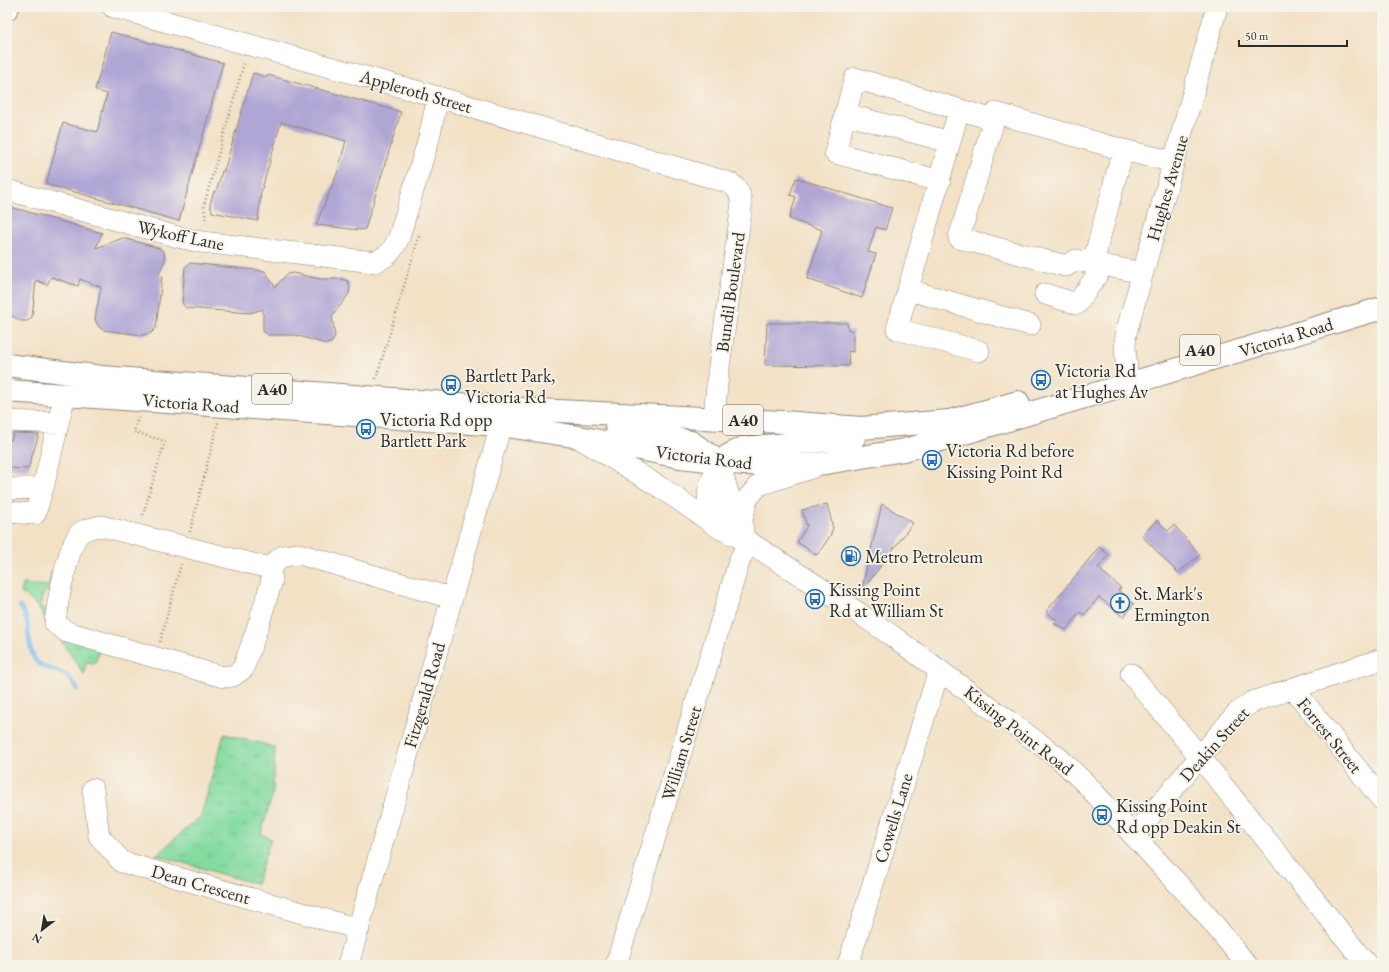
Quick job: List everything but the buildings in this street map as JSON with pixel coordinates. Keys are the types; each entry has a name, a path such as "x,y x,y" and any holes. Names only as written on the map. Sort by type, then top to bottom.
{"highway":[{"name":"Victoria Road","path":"7,365 102,377 537,410 861,428 948,421 1382,298"},
{"name":"Victoria Road","path":"7,391 501,425 578,437 680,457 720,463 779,465 826,463 904,450 941,440 1382,308"},
{"path":"537,410 641,430 691,442 720,463 729,455 743,448 897,434 948,421"}],"street":[{"name":"Appleroth Street","path":"113,7 438,97 717,180"},
{"name":"Hughes Avenue","path":"1127,371 1125,347 1126,333 1217,7"},
{"path":"940,181 835,153 855,78 994,120"},
{"name":"Wykoff Lane","path":"7,190 178,238 374,262 386,258 394,249 426,146 438,97"},
{"path":"959,110 897,329 980,351"},
{"path":"1143,273 1076,260 1066,266 959,238 996,113 1122,150 1174,162"},
{"path":"845,114 950,142"},
{"path":"1045,294 1077,304 1098,264 1122,150"},
{"name":"Bundil Boulevard","path":"714,419 718,374 742,200 736,187 730,183 717,180"},
{"path":"909,290 1030,325"},
{"path":"7,512 35,514 43,488 66,394"},
{"path":"7,421 58,423"},
{"name":"Fitzgerald Road","path":"348,965 501,425"},
{"name":"Kissing Point Road","path":"578,437 663,489 731,526 749,542 848,606 1059,758 1134,835 1204,912 1247,965"},
{"path":"720,463 724,485 732,506 731,526"},
{"path":"731,526 747,499 759,485 826,463"},
{"path":"7,487 12,489 43,488"},
{"path":"100,526 138,534 186,548 269,568 272,580 259,623 243,669 233,676 223,677 67,632 55,623 74,541 81,532 100,526"},
{"name":"William Street","path":"616,965 740,559 749,542"},
{"path":"269,568 283,556 299,554 451,598"},
{"name":"Deakin Street","path":"1134,835 1237,713 1252,702 1382,659"},
{"name":"Cowells Lane","path":"848,965 934,686 940,671"},
{"path":"1131,674 1200,757 1367,965"},
{"name":"Forrest Street","path":"1293,688 1382,800"},
{"name":"Dean Crescent","path":"93,789 99,836 122,862 359,929"}],"path":[{"path":"206,223 204,205 244,63"},
{"path":"376,379 420,233"},
{"path":"138,534 165,440 134,432 139,415"},
{"path":"155,658 186,548 219,419"}],"green space":[{"path":"51,572 66,573 60,597 45,590 39,607 48,610 99,651 95,664 86,662 84,674 33,601 21,593 23,584 49,586"},
{"path":"224,734 275,747 273,792 261,834 271,839 256,884 156,855 201,816"}],"waterway":[{"path":"20,607 24,612 28,625 30,646 34,658 44,667 68,677 78,690"}],"place":[{"name":"Victoria Rd at Hughes Av","path":"1041,380"},
{"name":"Bartlett Park, Victoria Rd","path":"451,385"},
{"name":"Victoria Rd opp Bartlett Park","path":"366,429"},
{"name":"Victoria Rd before Kissing Point Rd","path":"932,460"},
{"name":"Metro Petroleum","path":"851,556"},
{"name":"Kissing Point Rd at William St","path":"815,599"},
{"name":"St. Mark's Ermington","path":"1120,603"},
{"name":"Kissing Point Rd opp Deakin St","path":"1102,815"}]}
